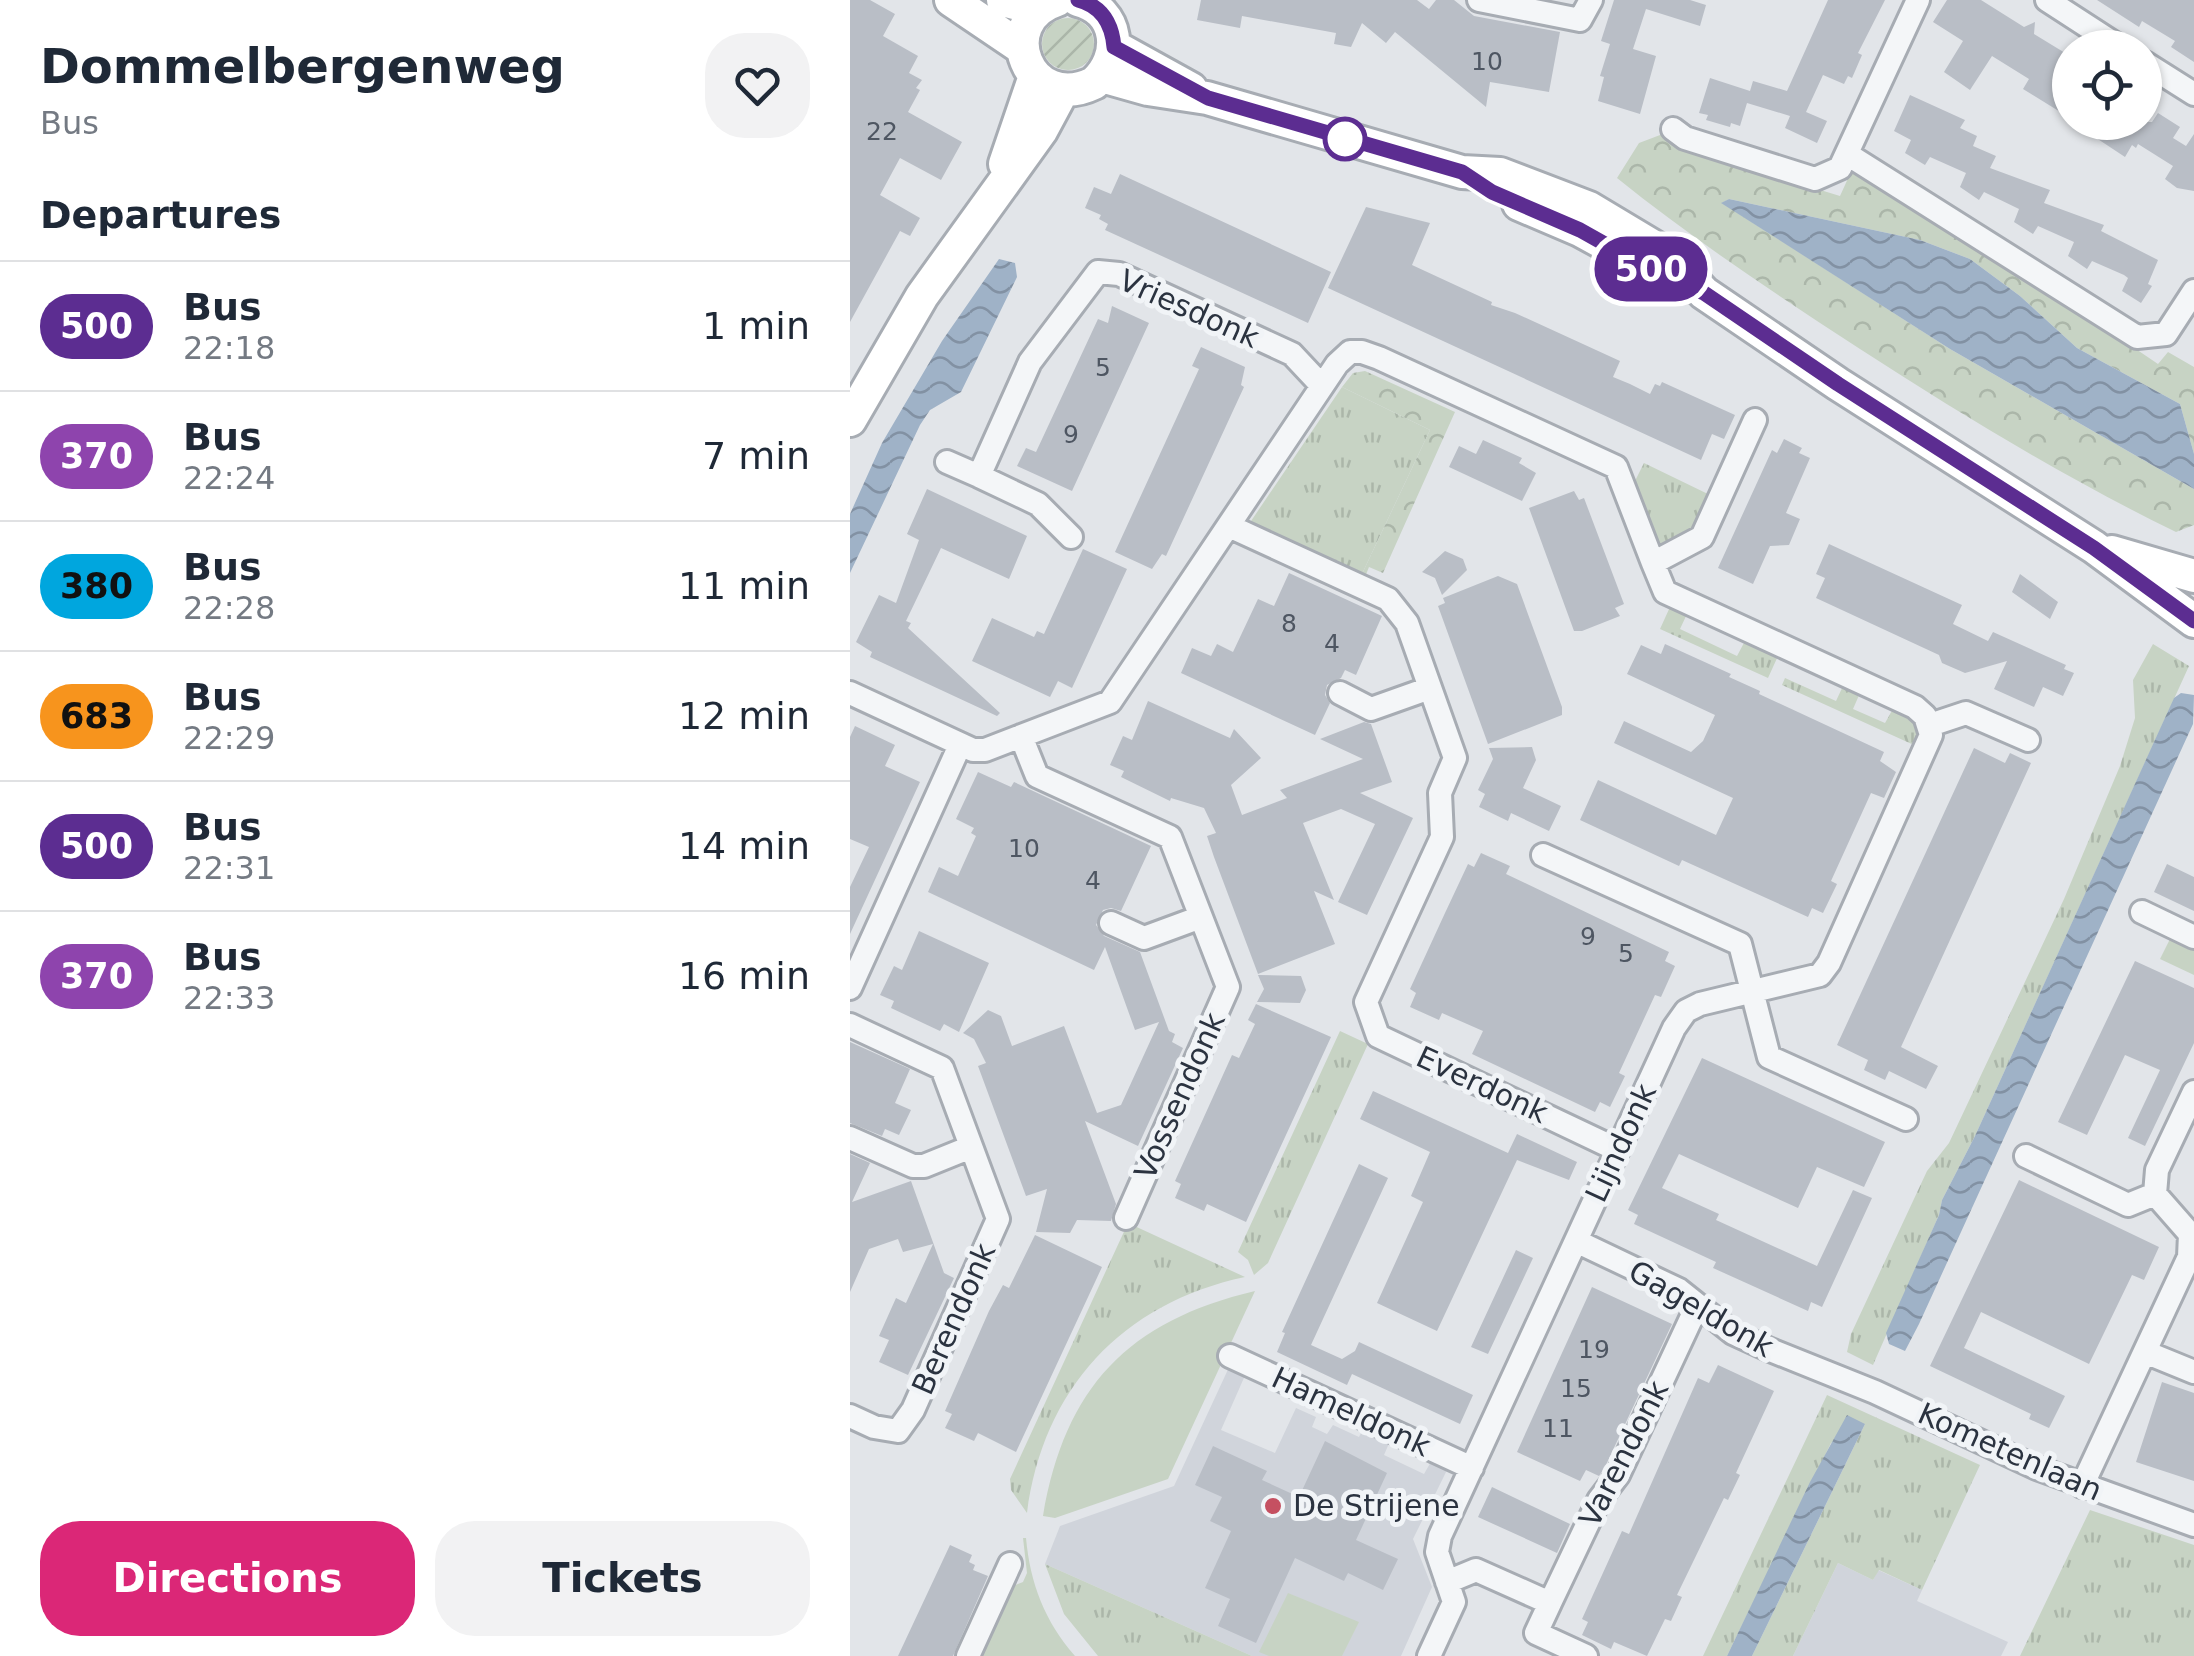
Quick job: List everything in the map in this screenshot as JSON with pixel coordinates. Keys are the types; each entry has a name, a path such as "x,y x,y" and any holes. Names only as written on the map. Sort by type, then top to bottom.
{"street":[{"path":"951,0 1040,72 1084,88 1108,61 1108,22 1095,4"},
{"path":"1003,0 1047,4"},
{"path":"1478,0 1580,20 1591,0"},
{"path":"1673,129 1686,138 1815,179 1840,168 1918,0"},
{"path":"2047,0 2093,30"},
{"path":"850,420 922,296 996,192 1040,72 1024,33 1047,4"},
{"path":"1108,61 1208,98 1462,172 1492,192 1580,230 1669,280 1704,293 2094,548 2194,622"},
{"path":"2162,74 2194,94"},
{"path":"1847,154 2137,337 2166,334 2194,290"},
{"name":"Vriesdonk","path":"979,476 1030,362 1098,272 1119,274 1292,354 1322,386"},
{"path":"850,694 960,746 985,750 1110,702 1337,364 1350,352 1362,352 1616,467 1665,592 1916,708 1930,725 1966,713 2028,740"},
{"path":"1653,563 1702,536 1755,420"},
{"path":"947,462 1038,504 1070,538"},
{"path":"1229,526 1388,599 1407,623 1430,688 1371,709 1340,694"},
{"path":"2094,548 2194,576"},
{"name":"Everdonk","path":"1430,688 1455,758 1440,793 1442,836 1366,1002 1378,1036 1618,1150"},
{"name":"Lijndonk","path":"1429,1656 1454,1602 1437,1552 1440,1536 1674,1028 1686,1011 1700,1004 1820,975 1928,748 1930,725"},
{"name":"Vossendonk","path":"1021,736 1037,776 1170,838 1228,987 1126,1218"},
{"path":"850,988 960,746"},
{"path":"1543,854 1740,944 1769,1057 1906,1119"},
{"path":"2142,912 2194,936"},
{"path":"1112,924 1144,938 1201,917"},
{"name":"Berendonk","path":"850,1025 942,1068 998,1219 913,1410 898,1431 874,1427 850,1416"},
{"path":"2154,1194 2157,1170 2194,1092"},
{"path":"850,1138 913,1166 924,1166 972,1147"},
{"path":"2026,1156 2128,1205 2154,1194"},
{"path":"2082,1486 2188,1257 2192,1234 2154,1194"},
{"name":"Gageldonk","path":"1576,1242 1679,1290 1733,1333 1827,1374"},
{"name":"Varendonk","path":"1586,1656 1536,1633 1598,1500 1618,1475 1697,1306"},
{"path":"2145,1352 2194,1372"},
{"name":"Hameldonk","path":"1230,1356 1472,1468"},
{"name":"Kometenlaan","path":"1827,1374 1876,1392 2082,1486 2194,1526"},
{"path":"968,1656 1010,1564"},
{"path":"1447,1582 1476,1570 1550,1603"}],"shaded area":[{"name":"De Strijene","path":"1231,1363 1247,1371 1221,1430 1275,1453 1296,1408 1316,1417 1312,1427 1327,1434 1333,1425 1359,1437 1363,1429 1390,1441 1384,1455 1424,1474 1432,1460 1448,1468 1413,1539 1432,1587 1401,1656 1252,1656 1045,1564 1060,1526 1174,1486"},
{"path":"1838,1563 1873,1580 1878,1570 1922,1590 1917,1601 2008,1642 2001,1656 1793,1656"}],"green space":[{"path":"1068,18 1086,26 1094,44 1086,62 1068,70 1050,62 1042,44 1050,26"},
{"path":"1668,132 1679,137 1676,146 1840,196 1850,174 1859,173 2037,282 2158,364 2168,352 2194,367 2194,454 2180,404 2077,348 2020,296 1970,259 1920,240 1729,199 1722,203 1950,349 2194,489 2194,525 2176,532 1976,422 1767,288 1617,178 1639,143"},
{"path":"1365,371 1455,412 1383,573 1369,567 1365,577 1361,576 1430,430 1342,387 1353,373"},
{"path":"1342,387 1430,430 1361,576 1249,524"},
{"path":"1644,463 1710,495 1692,531 1664,546 1654,542 1633,485"},
{"path":"1670,607 1687,614 1680,629 1737,656 1745,641 1778,656 1768,678 1660,629"},
{"path":"2153,644 2189,666 1975,1136 1942,1200 1939,1215 1873,1365 1847,1352 1851,1334 1927,1171 1949,1143 2064,899 2120,766 2135,718 2133,680"},
{"path":"1785,678 1836,701 1843,686 1860,693 1853,709 1885,723 1893,709 1907,715 1918,728 1916,746 1782,685"},
{"path":"2171,937 2194,948 2194,975 2160,959"},
{"path":"1340,1031 1368,1044 1268,1263 1254,1275 1248,1260 1238,1252"},
{"path":"1128,1223 1245,1277 1161,1307 1126,1330 1096,1358 1051,1427 1036,1468 1027,1513 1011,1490 1010,1479"},
{"path":"1255,1291 1168,1479 1055,1518 1043,1516 1053,1471 1068,1431 1086,1396 1110,1366 1138,1341 1171,1321"},
{"path":"1827,1395 1980,1465 1922,1590 1879,1570 1873,1580 1838,1563 1793,1656 1752,1656 1865,1424 1831,1443 1727,1656 1703,1656"},
{"path":"2090,1510 2194,1545 2194,1656 2020,1656"},
{"path":"1023,1538 1041,1601 1055,1630 1075,1656 979,1656 1010,1587 1023,1582 1027,1573"},
{"path":"1045,1564 1252,1656 1098,1656 1064,1614"},
{"path":"1288,1593 1359,1622 1342,1656 1269,1656 1259,1652"}],"water":[{"path":"1729,199 1920,240 1970,259 2020,296 2077,348 2180,404 2194,454 2194,489 1950,349 1721,203"},
{"path":"999,259 1015,263 1017,277 961,392 930,410 920,425 850,573 850,514 882,443 942,341"},
{"path":"2181,693 2194,695 2193,724 1905,1351 1889,1344 1886,1333 1939,1215 1942,1200 1975,1136 2174,698"},
{"path":"1847,1415 1865,1424 1752,1656 1727,1656 1810,1482"}],"building":[{"path":"850,0 870,0 895,14 883,36 918,56 909,73 922,80 908,112 962,142 941,180 900,158 880,195 920,218 910,236 900,231 850,322"},
{"path":"1201,0 1417,0 1429,9 1436,0 1454,0 1474,16 1560,32 1549,92 1490,82 1486,107 1395,32 1386,43 1362,23 1351,47 1334,44 1336,33 1242,16 1240,28 1197,20"},
{"path":"1614,0 1690,0 1706,5 1700,26 1646,9 1633,49 1656,56 1640,114 1598,101 1604,77 1600,76 1610,44 1601,41"},
{"path":"1828,0 1885,0 1858,53 1862,55 1852,78 1848,76 1844,84 1823,75 1806,112 1827,121 1817,143 1785,128 1790,116 1747,103 1740,126 1706,120 1708,115 1699,113 1710,78 1750,91 1753,81 1787,91"},
{"path":"1947,0 1981,0 2024,27 2035,22 2034,34 2052,45 2052,107 2023,89 2029,79 1992,56 1970,90 1944,72 1963,41 1933,22"},
{"path":"2097,0 2194,0 2194,62 2171,47 2175,41 2162,30 2142,21 2139,27"},
{"path":"1910,95 1965,120 1960,128 1977,136 1973,146 1996,156 1990,168 2050,190 2044,203 2104,225 2101,231 2158,260 2148,284 2152,286 2141,303 2122,291 2128,278 2124,275 2092,261 2087,269 2068,256 2074,242 2038,226 2033,234 2014,222 2019,209 1984,192 1979,200 1960,187 1966,173 1930,157 1925,165 1905,153 1911,140 1894,131"},
{"path":"2162,116 2180,127 2173,138 2186,146 2194,134 2194,191 2177,188 2165,179 2173,166 2138,144 2136,148 2132,145 2125,157 2099,140 2162,140"},
{"path":"1120,174 1331,272 1308,323 1105,230 1108,224 1099,219 1101,215 1085,208 1094,187 1111,194"},
{"path":"1366,207 1430,223 1412,265 1492,302 1491,305 1620,361 1613,377 1650,394 1655,384 1660,386 1662,382 1735,415 1724,439 1712,434 1701,460 1328,288"},
{"path":"1112,306 1149,323 1072,491 1017,466 1026,448 1036,452 1098,319 1108,323"},
{"path":"1201,347 1245,367 1241,385 1244,387 1166,556 1162,554 1152,569 1115,552 1199,369 1192,366"},
{"path":"1784,439 1802,448 1799,453 1810,458 1786,513 1800,519 1789,545 1770,546 1753,584 1718,568 1772,450 1777,453"},
{"path":"1483,440 1522,458 1519,463 1536,473 1522,501 1449,467 1459,446 1476,454"},
{"path":"927,489 1027,536 1009,579 941,548 906,621 911,623 908,628 1000,713 997,716 870,657 872,652 856,642 879,595 896,603 919,540 907,534"},
{"path":"1574,491 1579,500 1584,498 1624,604 1615,608 1620,616 1582,631 1574,631 1529,508"},
{"path":"1829,544 1962,605 1953,624 1988,641 1993,632 2066,665 2064,669 2074,673 2063,696 2043,687 2034,707 1994,689 2007,661 1965,673 1942,663 1939,655 1816,598 1825,578 1816,574"},
{"path":"1083,549 1127,569 1072,688 1058,681 1050,697 972,661 992,618 1034,637 1037,631 1044,634"},
{"path":"1445,551 1463,559 1467,570 1442,595 1435,578 1422,572"},
{"path":"1289,573 1382,616 1356,675 1345,670 1341,678 1327,685 1325,695 1330,703 1315,735 1181,673 1192,648 1211,656 1217,644 1233,652 1258,599 1274,606"},
{"path":"2020,574 2058,602 2050,619 2012,592"},
{"path":"1498,576 1517,584 1562,715 1488,744 1438,606 1445,603 1443,598"},
{"path":"1665,644 1731,674 1729,677 1760,691 1759,694 1884,752 1880,761 1896,772 1884,798 1871,793 1831,881 1837,884 1823,913 1812,908 1808,917 1682,860 1679,866 1580,820 1598,780 1716,835 1733,798 1614,743 1624,721 1691,752 1703,741 1715,715 1627,674 1641,645 1661,654"},
{"path":"1148,701 1230,738 1234,729 1261,758 1231,785 1242,815 1287,798 1280,790 1363,759 1320,739 1364,722 1371,724 1392,782 1360,793 1413,818 1367,915 1338,902 1375,824 1341,809 1303,823 1334,900 1314,891 1335,944 1258,974 1207,836 1216,833 1204,808 1171,798 1170,801 1121,777 1124,771 1110,765 1123,736 1132,740"},
{"path":"855,726 895,745 885,766 920,782 850,934 850,887 869,847 850,839 850,737"},
{"path":"1532,747 1536,760 1523,788 1561,806 1549,831 1511,813 1508,821 1479,807 1485,794 1478,790 1493,759 1489,748"},
{"path":"1974,748 2005,763 2010,753 2031,763 1901,1047 1938,1066 1926,1089 1889,1071 1885,1080 1864,1070 1868,1060 1837,1045"},
{"path":"978,772 1011,787 1014,782 1151,846 1121,911 1103,910 1096,925 1104,936 1140,952 1169,1031 1175,1034 1172,1042 1183,1048 1138,1146 1085,1121 1116,1204 1111,1221 1077,1220 1070,1233 1036,1232 1047,1189 1026,1196 978,1066 986,1063 974,1039 963,1033 988,1010 1001,1016 1012,1046 1064,1026 1097,1113 1121,1105 1159,1022 1135,1030 1105,947 1094,970 928,892 939,867 958,876 976,836 971,833 974,828 956,819"},
{"path":"1481,853 1510,866 1506,874 1669,952 1665,961 1675,966 1661,997 1655,995 1619,1073 1625,1076 1610,1107 1600,1102 1595,1112 1472,1054 1483,1031 1442,1013 1439,1020 1410,1007 1416,993 1410,989 1445,913 1468,864 1474,867"},
{"path":"2167,864 2194,877 2194,911 2154,892"},
{"path":"919,931 989,963 959,1032 944,1024 940,1031 891,1008 894,1001 880,995 894,966 902,970"},
{"path":"2135,961 2194,988 2194,1043 2145,1146 2128,1138 2160,1070 2125,1055 2087,1135 2058,1122"},
{"path":"1258,975 1301,976 1306,990 1300,1003 1257,1002 1264,989"},
{"path":"1256,1004 1331,1037 1246,1222 1207,1204 1204,1211 1175,1198 1181,1184 1175,1181 1232,1055 1239,1058 1255,1024 1248,1020"},
{"path":"850,1042 910,1069 895,1103 911,1110 899,1135 885,1129 882,1136 850,1123"},
{"path":"1702,1058 1885,1142 1864,1187 1817,1167 1798,1208 1679,1154 1662,1188 1719,1214 1716,1220 1817,1266 1853,1190 1872,1198 1822,1307 1811,1302 1808,1311 1713,1268 1716,1262 1634,1224 1638,1215 1628,1210"},
{"path":"1373,1091 1508,1153 1517,1134 1577,1162 1569,1180 1517,1160 1437,1331 1377,1303 1423,1202 1411,1196 1430,1152 1360,1119"},
{"path":"850,1154 870,1163 852,1202 911,1181 944,1273 954,1278 908,1375 879,1362 889,1340 879,1336 896,1298 906,1303 933,1244 903,1252 898,1239 869,1249 850,1292"},
{"path":"1359,1164 1388,1178 1311,1345 1342,1359 1355,1351 1359,1342 1473,1395 1460,1424 1352,1374 1347,1385 1277,1352 1285,1333 1282,1332"},
{"path":"2019,1180 2159,1247 2144,1280 2132,1275 2089,1364 1981,1312 1964,1348 2065,1396 2049,1428 2029,1419 2031,1414 1930,1366"},
{"path":"1035,1235 1102,1267 1016,1452 978,1433 974,1441 945,1428 952,1414 945,1411 989,1311 1003,1285 1009,1288"},
{"path":"1516,1250 1533,1258 1488,1354 1471,1347"},
{"path":"1592,1287 1672,1324 1605,1467 1599,1476 1586,1470 1580,1481 1517,1452"},
{"path":"1718,1365 1774,1391 1736,1473 1740,1475 1728,1500 1724,1498 1677,1595 1682,1597 1671,1621 1665,1619 1647,1656 1614,1642 1611,1649 1582,1635 1588,1622 1582,1619 1622,1531 1629,1534 1698,1378 1709,1383"},
{"path":"2162,1382 2194,1393 2194,1481 2136,1462"},
{"path":"1325,1441 1387,1473 1356,1540 1398,1559 1383,1590 1348,1573 1344,1581 1295,1558 1256,1643 1218,1626 1230,1599 1205,1588 1231,1531 1210,1521 1222,1497 1195,1485 1213,1446 1267,1471 1262,1480 1299,1497"},
{"path":"1492,1487 1570,1524 1557,1553 1478,1517"},
{"path":"950,1545 972,1555 969,1562 975,1565 973,1570 988,1576 953,1656 898,1656"}],"bus line":[{"name":"500","path":"1078,0 1101,12 1113,34 1114,47 1208,98 1462,172 1492,192 1580,230 1669,280 1704,293 2094,548 2194,621"}],"place":[{"name":"De Strijene","path":"1273,1506"}]}
